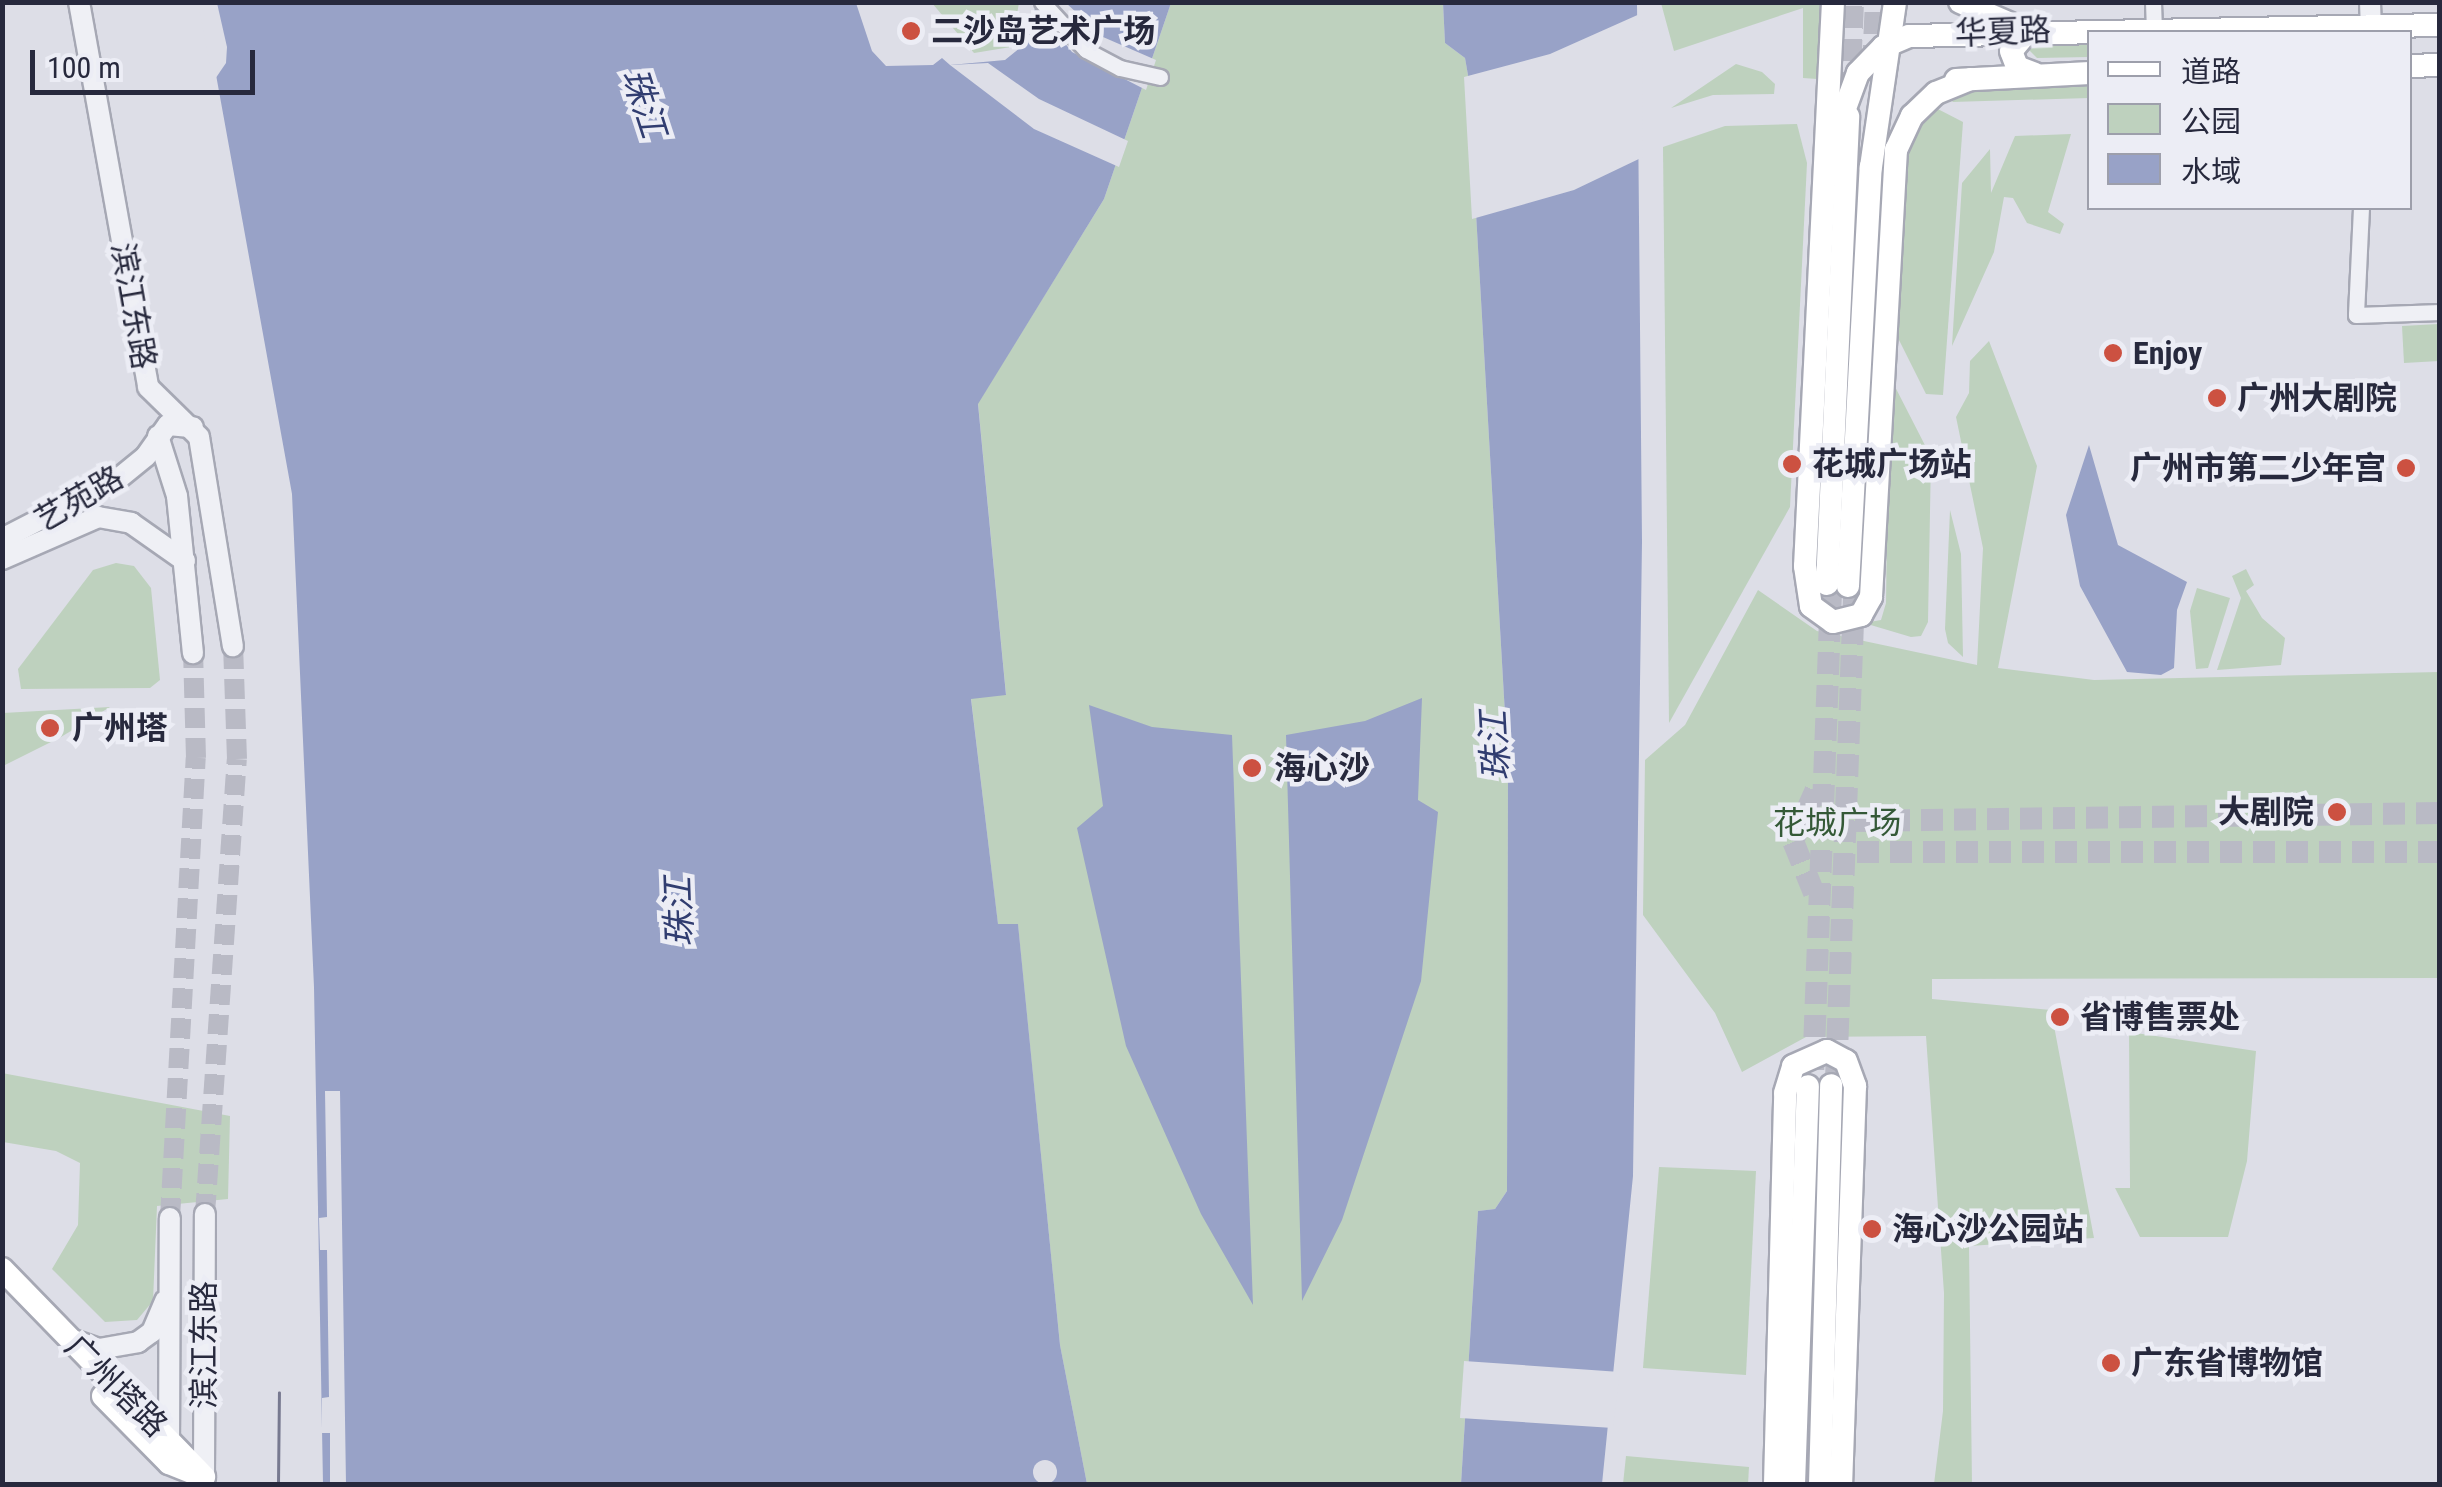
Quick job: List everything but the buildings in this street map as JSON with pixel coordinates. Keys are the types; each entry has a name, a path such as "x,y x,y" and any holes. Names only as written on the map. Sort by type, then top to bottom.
{"main road":[{"path":"1833,2 1830,88 1837,165"},
{"path":"1830,88 1838,127 1837,585 1872,168 1895,2"},
{"path":"1960,2 2028,31 2011,51 2017,67 2035,74"},
{"name":"华夏路","path":"2154,30 2440,25"},
{"name":"华夏路","path":"1890,43 1909,36 2087,31"},
{"path":"1838,127 1858,73 1890,43"},
{"path":"2412,66 2440,65"},
{"path":"1858,73 1837,165 1805,577 1817,614 1844,622 1861,615 1871,597 1896,150 1912,116 1936,93 1970,79"},
{"name":"华夏路","path":"1872,168 1912,99 1935,84 2087,73"},
{"path":"1775,1484 1785,1094 1792,1066 1827,1051 1846,1060 1855,1086 1841,1484"},
{"path":"1794,1484 1820,1085 1820,1484"},
{"name":"广州塔路","path":"2,1269 168,1438 204,1481"},
{"name":"广州塔路","path":"2,1292 169,1474 204,1481"}],"street":[{"name":"滨江东路","path":"80,2 148,387 194,428"},
{"path":"1042,2 1086,50 1120,68 1160,77"},
{"path":"2154,2 2154,30"},
{"path":"2370,2 2371,26"},
{"path":"2361,210 2356,316 2440,312"},
{"path":"193,653 176,496 158,436 174,422 194,428 212,488 234,646"},
{"name":"艺苑路","path":"2,540 118,479 146,456 158,436"},
{"name":"艺苑路","path":"2,559 73,524 98,517 131,523 185,561"},
{"name":"滨江东路","path":"204,1214 204,1481"},
{"name":"滨江东路","path":"169,1474 170,1218"},
{"path":"67,1338 98,1348 138,1342 152,1332 169,1285"}],"green space":[{"path":"932,3 1019,3 1011,47 974,53"},
{"path":"1171,3 1443,3 1445,43 1465,58 1508,766 1507,1191 1495,1209 1478,1211 1461,1484 1087,1484 1060,1345 1018,925 998,925 971,698 1006,694 978,403 1104,199"},
{"path":"1661,3 1820,3 1817,79 1803,78 1803,8 1674,51"},
{"path":"2087,37 2087,57 2037,58 2028,49"},
{"path":"1736,64 1762,72 1775,84 1774,94 1713,95 1671,108"},
{"path":"2087,82 2087,98 1952,102 1963,90"},
{"path":"1932,106 1963,122 1943,395 1926,394 1896,334 1907,147"},
{"path":"1797,124 1807,163 1790,507 1669,723 1663,147 1725,126"},
{"path":"2071,134 2048,212 2064,224 2060,234 2027,223 2013,198 2004,197 1994,252 1952,346 1962,183 1990,149 1991,193 2015,136"},
{"path":"2439,324 2439,361 2404,363 2402,326"},
{"name":"花城广场","path":"1989,341 2037,466 1998,668 2094,680 2439,672 2440,978 1932,979 1932,999 2051,1010 2094,1238 1969,1246 1972,1484 1934,1484 1943,1411 1944,1293 1926,1036 1806,1037 1742,1072 1715,1013 1643,915 1645,760 1685,725 1758,590 1817,631 1977,665 1983,548 1956,417 1969,393 1970,361"},
{"path":"1889,375 1931,457 1928,622 1921,636 1911,637 1864,623 1881,620 1886,603"},
{"path":"1950,510 1961,554 1963,657 1948,643 1945,629"},
{"path":"116,563 134,566 151,588 160,680 150,688 21,689 18,669 93,570"},
{"path":"2246,569 2254,585 2246,591 2262,618 2285,638 2281,665 2217,670 2241,598 2232,576"},
{"path":"2197,588 2230,598 2208,668 2196,669 2190,611"},
{"name":"广州塔","path":"110,707 61,737 3,766 3,713"},
{"path":"2129,1032 2256,1051 2247,1161 2228,1237 2140,1237 2115,1188 2130,1188"},
{"path":"2,1073 230,1116 228,1199 157,1206 153,1301 137,1320 105,1322 52,1269 78,1225 80,1163 56,1151 3,1142"},
{"path":"1659,1167 1756,1171 1746,1375 1643,1368"},
{"path":"1626,1456 1749,1467 1748,1484 1623,1484"}],"water":[{"name":"珠江","path":"203,3 856,3 872,51 886,66 933,65 942,58 950,65 1005,60 1021,47 1037,3 1171,3 1104,199 978,404 1006,695 971,699 998,924 1018,924 1060,1345 1087,1484 323,1484 314,987 292,494"},
{"path":"1443,3 1637,3 1642,542 1633,1176 1602,1484 1461,1484 1478,1211 1495,1209 1507,1191 1508,766 1468,75 1465,58 1445,43"},
{"path":"2089,445 2118,545 2187,582 2177,610 2174,668 2161,675 2127,672 2080,586 2066,515"},
{"path":"1422,698 1418,800 1438,812 1421,981 1342,1220 1302,1301 1286,735 1365,721"},
{"path":"1089,705 1152,727 1232,735 1253,1305 1201,1214 1126,1046 1077,828 1103,806"}],"pier":[{"path":"198,2 217,3 227,47 226,63 213,82"},
{"path":"1031,2 1066,3 1103,37 1156,60 1146,90 1072,52"},
{"path":"1642,13 1643,157 1574,190 1472,219 1464,77 1550,54"},
{"path":"988,63 1039,99 1128,141 1119,167 1034,129 950,65"},
{"path":"325,1091 340,1091 346,1484 330,1484 330,1433 322,1433 322,1398 329,1397 327,1250 320,1250 319,1218 327,1217"},
{"path":"1464,1361 1620,1372 1613,1428 1460,1418"},
{"path":"1045,1460 1054,1463 1054,1481 1045,1484 1036,1481 1033,1472 1036,1463"}],"tunnel":[{"path":"1849,94 1853,2"},
{"path":"1873,67 1876,2"},
{"path":"1812,1103 1832,566"},
{"path":"1835,1106 1855,569"},
{"path":"205,1214 237,759 233,646"},
{"path":"170,1218 196,758 193,653"},
{"path":"1814,893 1793,841 1819,783"},
{"path":"1855,821 2440,813"},
{"path":"1857,852 2440,852"}],"tram line":[{"path":"278,1484 279,1393"}],"place":[{"name":"二沙岛艺术广场","path":"911,31"},
{"name":"Enjoy","path":"2113,353"},
{"name":"广州大剧院","path":"2217,398"},
{"name":"花城广场站","path":"1792,464"},
{"name":"广州市第二少年宫","path":"2406,468"},
{"name":"广州塔","path":"50,728"},
{"name":"海心沙","path":"1252,768"},
{"name":"大剧院","path":"2337,812"},
{"name":"省博售票处","path":"2060,1017"},
{"name":"海心沙公园站","path":"1872,1229"},
{"name":"广东省博物馆","path":"2111,1363"}]}
